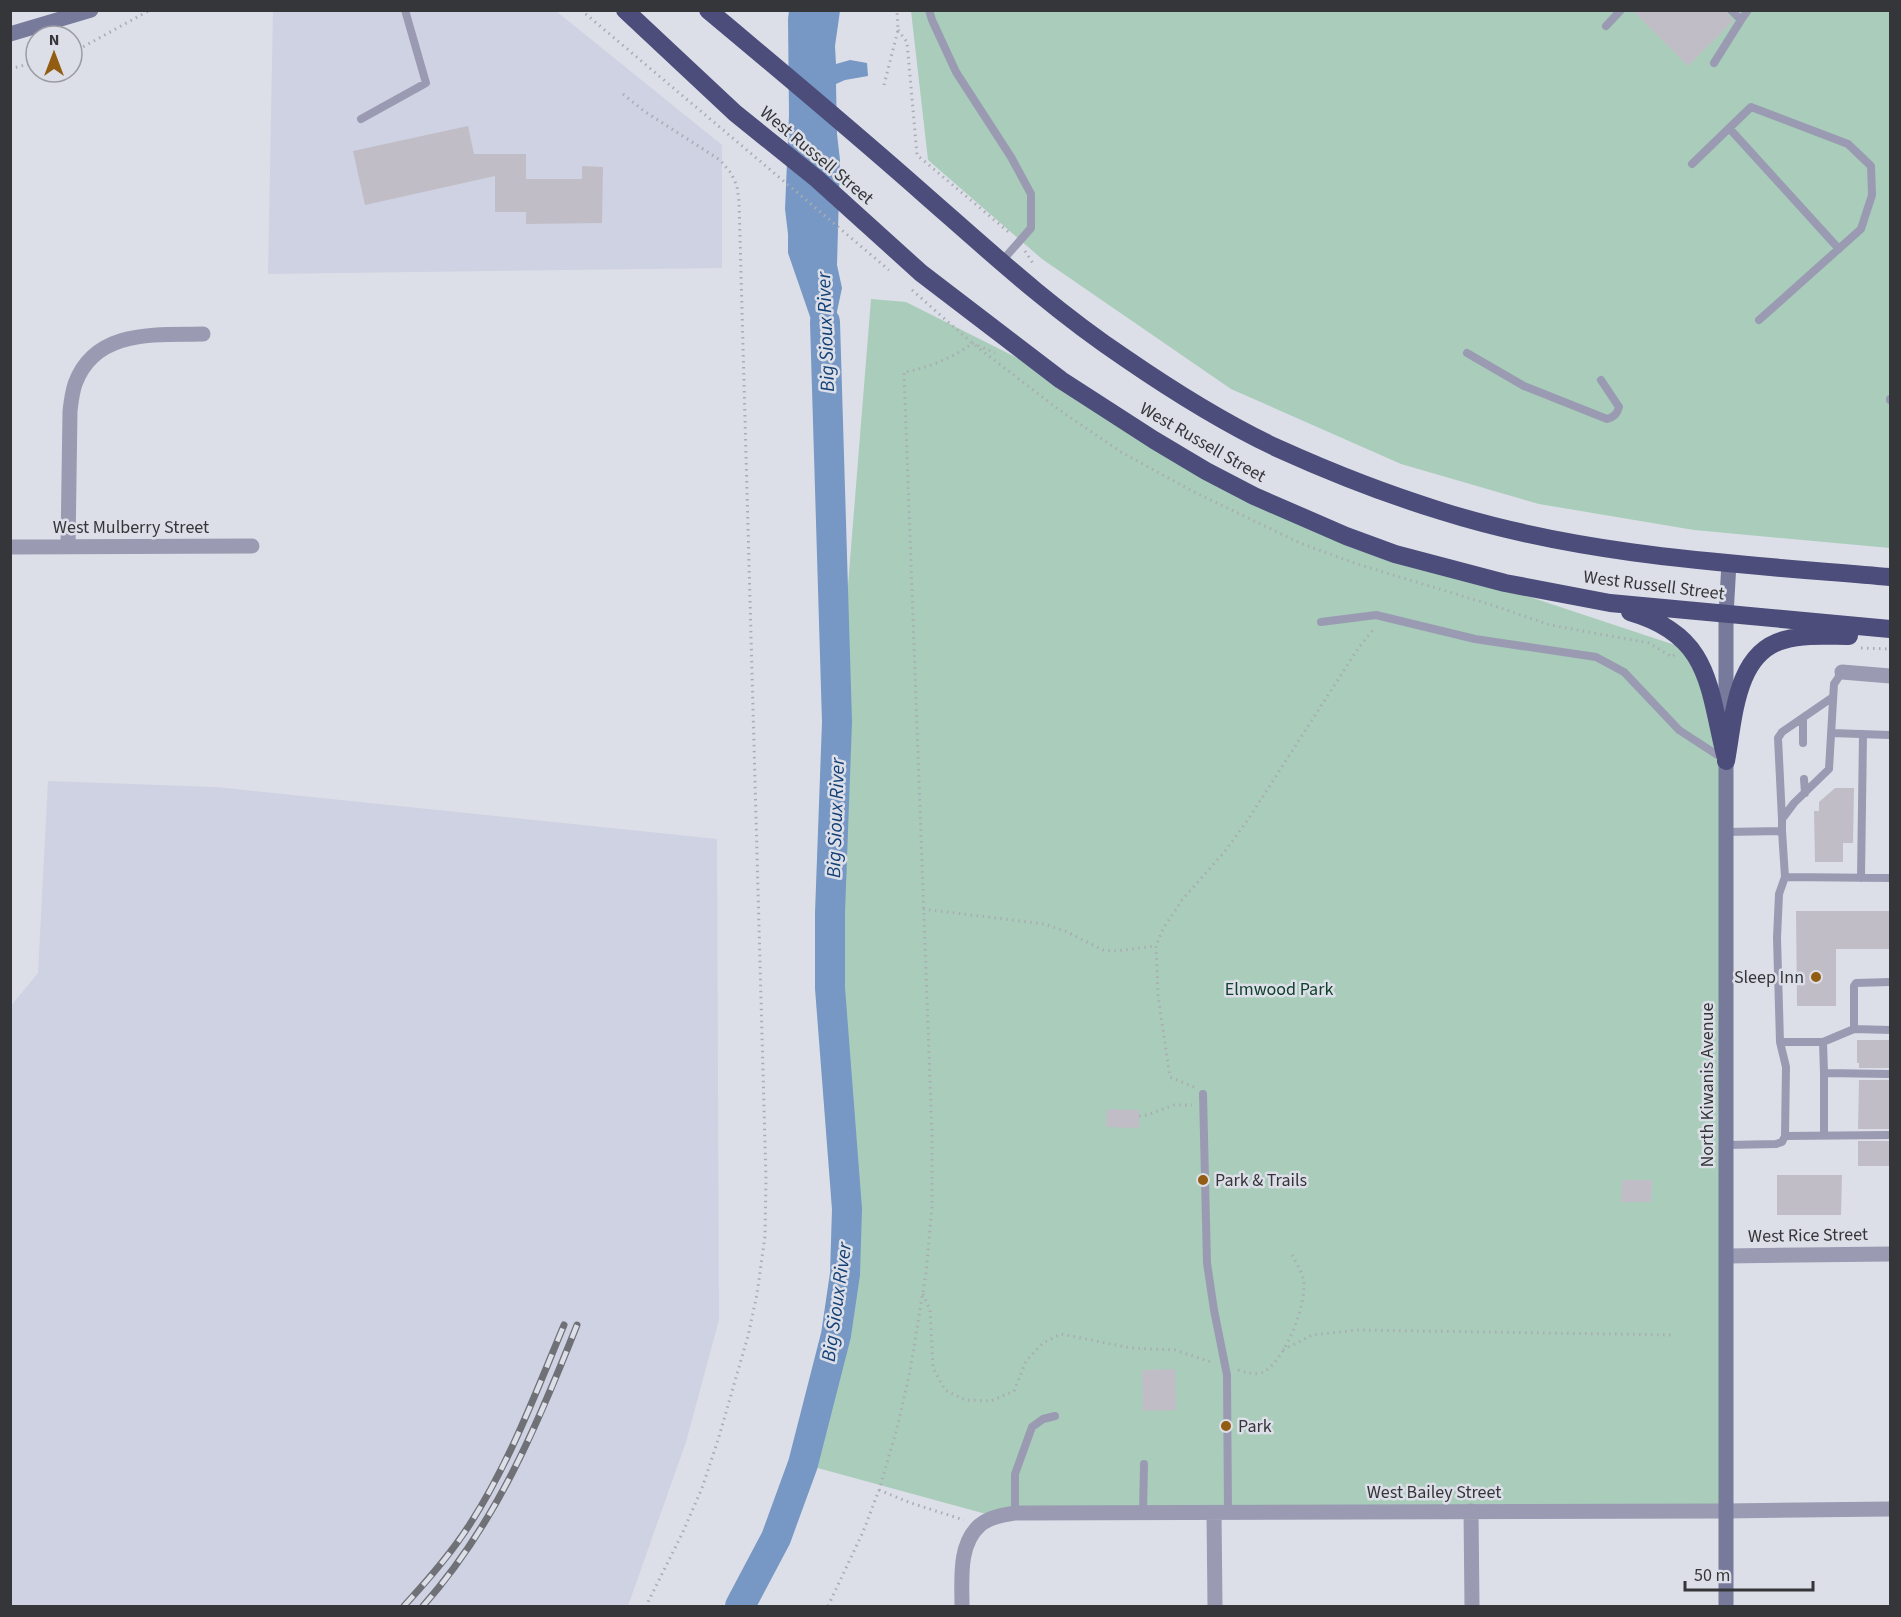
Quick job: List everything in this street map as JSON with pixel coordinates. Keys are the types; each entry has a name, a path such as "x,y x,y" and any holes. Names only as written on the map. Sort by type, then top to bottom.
{"highway":[{"name":"West Russell Street","path":"625,10 735,113 817,179 921,273 1070,385 1154,440 1254,496 1314,523 1395,554 1505,583 1576,598 1726,615 1890,629"},
{"name":"West Russell Street","path":"708,10 1068,317 1177,392 1226,422 1275,447 1329,470 1442,512 1576,544 1729,563 1890,577"},
{"path":"1576,598 1654,621 1671,629 1683,639 1693,651 1708,683 1726,761"},
{"path":"1726,761 1741,683 1747,668 1769,646 1784,640 1806,636 1890,635"}],"main road":[{"path":"43,24 64,10"},
{"path":"47,24 91,10"},
{"name":"North Kiwanis Avenue","path":"1726,1606 1726,615 1729,563"}],"street":[{"path":"68,547 70,411 75,384 81,371 99,352 124,339 203,334"},
{"name":"West Mulberry Street","path":"10,547 252,546"},
{"path":"1842,672 1890,676"},
{"name":"West Rice Street","path":"1727,1256 1890,1254"},
{"name":"West Bailey Street","path":"981,1525 997,1516 1015,1513 1890,1509"},
{"path":"1471,1511 1472,1606"},
{"path":"1215,1606 1221,1513"},
{"path":"962,1606 964,1553 970,1538 981,1525"}],"lane":[{"path":"361,119 426,83 405,10"},
{"path":"929,10 956,72 1011,157 1031,194 1030,228 1001,262"},
{"path":"1606,26 1621,10"},
{"path":"1731,10 1741,20"},
{"path":"1714,63 1749,10"},
{"path":"1692,164 1751,107 1848,144 1871,166 1872,195 1861,229 1759,320"},
{"path":"1729,128 1839,249"},
{"path":"1467,353 1524,387 1607,419 1618,412 1619,407 1602,380"},
{"path":"1321,622 1376,615 1475,639 1596,657 1624,672 1679,730 1726,761"},
{"path":"1782,819 1829,769 1834,684 1842,672"},
{"path":"1727,1145 1776,1144 1782,1142 1785,1136 1786,1067 1780,1042 1777,938 1779,894 1785,877 1778,738 1782,732 1833,697"},
{"path":"1803,718 1803,743"},
{"path":"1831,732 1890,735"},
{"path":"1861,878 1863,734"},
{"path":"1804,779 1804,793"},
{"path":"1726,832 1782,831"},
{"path":"1785,877 1890,878"},
{"path":"1854,1029 1854,986 1856,983 1890,982"},
{"path":"1780,1042 1824,1042 1854,1029 1890,1030"},
{"path":"1824,1042 1824,1135"},
{"path":"1824,1073 1890,1074"},
{"path":"1203,1094 1207,1263 1227,1374 1221,1513"},
{"path":"1785,1136 1890,1135"},
{"path":"1015,1513 1015,1474 1032,1426 1043,1419 1055,1416"},
{"path":"1143,1464 1143,1513"}],"path":[{"path":"84,45 150,10"},
{"path":"581,10 896,275"},
{"path":"884,85 898,30 897,10"},
{"path":"898,30 907,42 916,155 1018,241"},
{"path":"622,94 644,111 720,160 731,172 737,186 739,201 766,1180 765,1236 757,1294 748,1336 702,1488 646,1606"},
{"path":"828,1606 855,1550 879,1490 898,1425 910,1371 930,1234 933,1174 904,372 915,371 965,350 972,343"},
{"path":"1203,1094 1203,1089 1188,1086 1170,1077 1158,996 1156,946 1163,929 1182,900 1226,850 1250,818 1359,647 1372,631 1376,615"},
{"path":"923,909 1044,924 1065,931 1103,950 1116,951 1156,946"},
{"path":"1139,1116 1174,1105 1203,1105"},
{"path":"922,1293 930,1310 933,1368 945,1390 965,1400 991,1401 1014,1391 1026,1361 1043,1342 1061,1334 1131,1348 1175,1350 1252,1374 1263,1372 1282,1351 1290,1339 1304,1299 1304,1278 1291,1253"},
{"path":"1282,1351 1312,1335 1358,1329 1675,1335"},
{"path":"879,1490 943,1514 981,1525"}],"shaded area":[{"path":"273,11 556,11 722,145 722,268 268,274"},
{"path":"48,781 216,787 717,839 719,1320 686,1442 628,1606 11,1606 10,1007 38,973"}],"green space":[{"path":"911,11 1890,11 1890,548 1694,530 1539,504 1401,464 1231,389 1042,259 928,160"},
{"name":"Elmwood Park","path":"871,299 906,302 1061,380 1254,496 1445,569 1693,651 1726,761 1725,1511 997,1517 803,1464 836,1335 845,1274 847,1209 830,988 832,821 837,722"}],"water":[{"path":"789,11 840,11 835,46 836,64 850,60 867,63 868,76 836,84 840,160 837,265 842,288 826,363 788,253 785,209 789,115"}],"building":[{"path":"1632,10 1725,10 1733,21 1688,66"},
{"path":"468,126 474,154 526,154 526,179 582,179 582,166 603,167 602,223 526,224 526,212 495,212 495,176 365,205 353,151"},
{"path":"1835,788 1854,788 1853,843 1843,843 1843,862 1815,862 1814,811 1819,811 1819,802"},
{"name":"Sleep Inn","path":"1796,911 1890,911 1890,949 1836,949 1836,1006 1797,1006"},
{"path":"1857,1040 1890,1040 1890,1068 1859,1068"},
{"path":"1859,1080 1890,1080 1890,1129 1858,1129"},
{"path":"1107,1109 1139,1110 1139,1128 1106,1127"},
{"path":"1858,1141 1890,1141 1890,1166 1858,1166"},
{"path":"1777,1175 1842,1175 1841,1215 1777,1215"},
{"path":"1622,1180 1652,1180 1651,1202 1621,1202"},
{"path":"1175,1369 1176,1410 1143,1411 1142,1370"}],"waterway":[{"name":"Big Sioux River","path":"740,1606 776,1538 803,1464 836,1335 845,1274 847,1209 830,988 830,913 837,722 825,322"}],"railway":[{"path":"404,1606 463,1535 498,1476 522,1426 564,1325"},
{"path":"423,1606 449,1575 493,1508 530,1437 577,1325"}],"place":[{"name":"Sleep Inn","path":"1816,977"},
{"name":"Park & Trails","path":"1203,1180"},
{"name":"Park","path":"1226,1426"}]}
